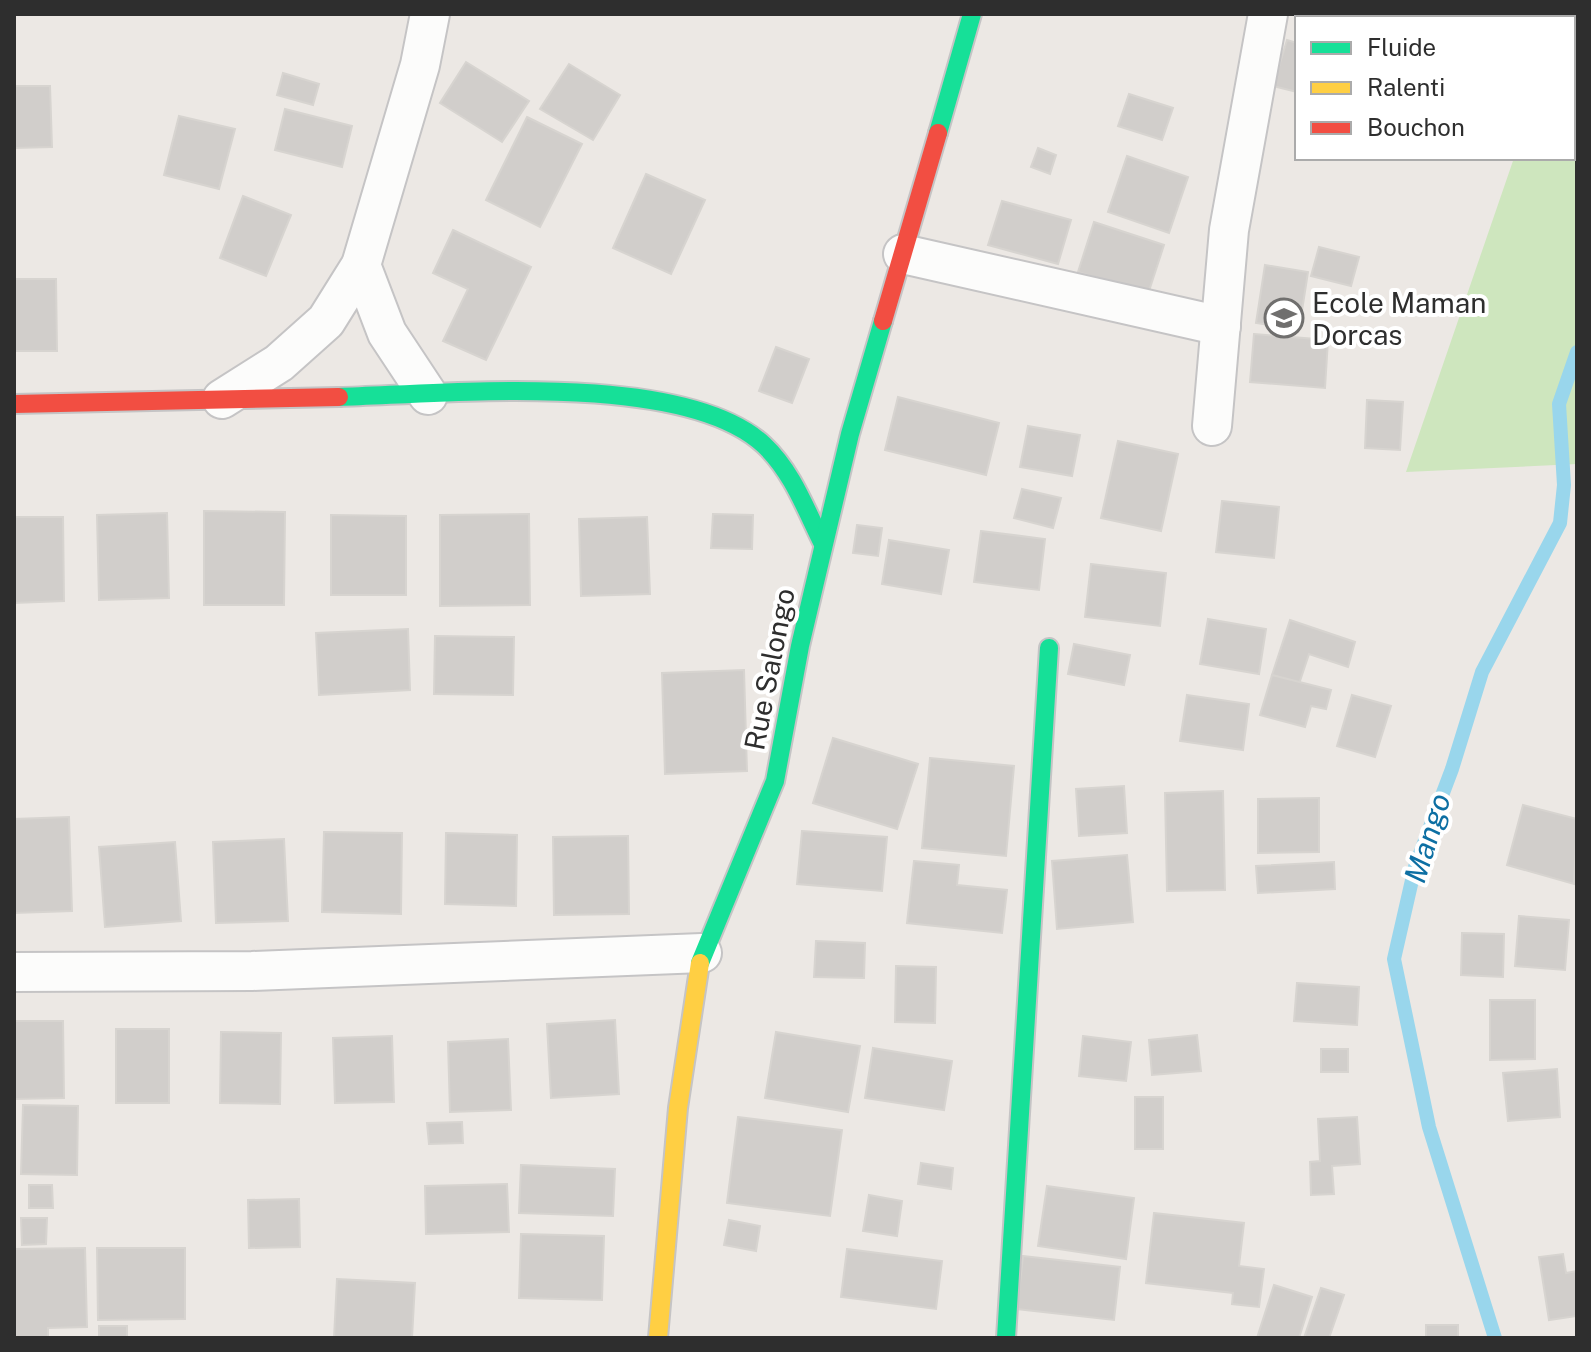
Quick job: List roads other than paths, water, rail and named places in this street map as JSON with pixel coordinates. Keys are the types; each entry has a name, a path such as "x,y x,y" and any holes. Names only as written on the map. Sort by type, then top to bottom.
{"street":[{"path":"222,399 279,363 326,321 361,265 420,65 430,14"},
{"name":"Rue Salongo","path":"658,1338 663,1249 676,1124 702,953 775,781 823,544 850,434 972,14"},
{"path":"1212,426 1235,183 1268,14"},
{"path":"903,254 1221,326"},
{"path":"361,265 387,333 428,395"},
{"path":"14,404 545,392 623,396 690,410 733,424 763,443 790,481 823,544"},
{"path":"1006,1338 1049,648"},
{"path":"14,972 252,971 702,953"}],"waterway":[{"name":"Mango","path":"1495,1338 1429,1127 1394,959 1415,867 1452,769 1482,672 1560,523 1564,485 1559,404 1577,352"}],"place":[{"name":"Ecole Maman Dorcas","path":"1284,318"}]}
